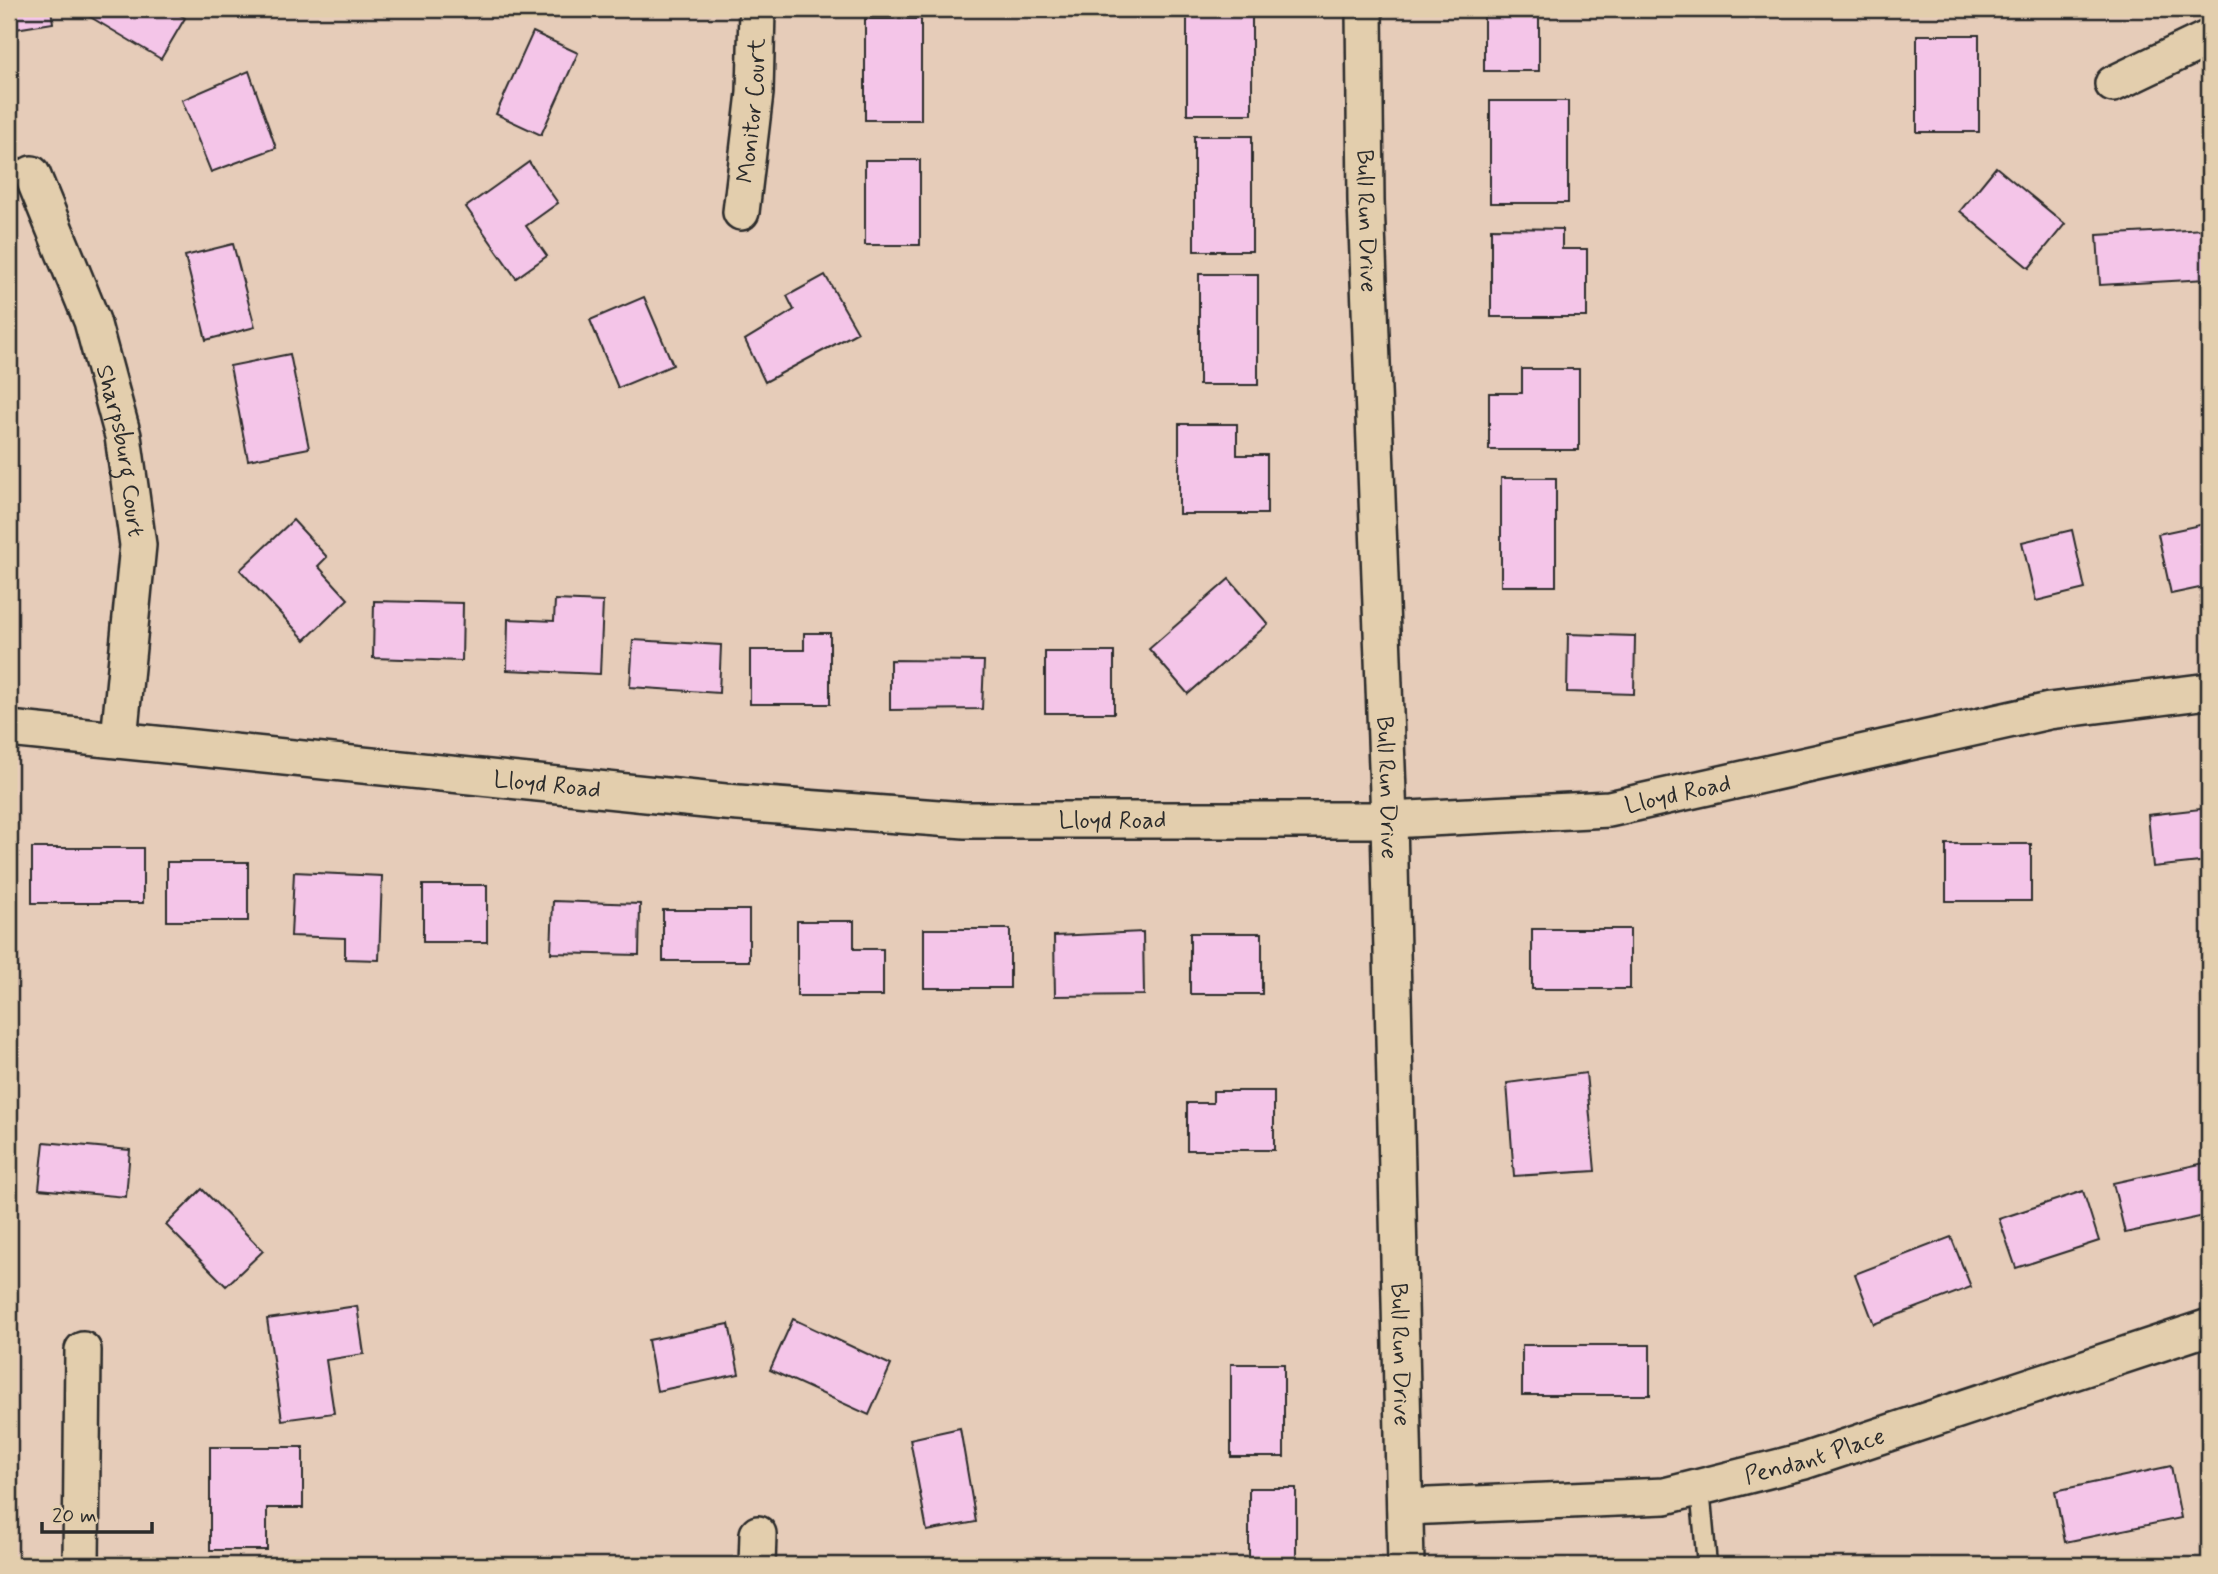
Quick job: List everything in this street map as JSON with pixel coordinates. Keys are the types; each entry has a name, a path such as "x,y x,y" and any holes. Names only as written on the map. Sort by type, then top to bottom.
{"street":[{"name":"Monitor Court","path":"741,212 755,93 757,9"},
{"name":"Bull Run Drive","path":"1364,9 1366,201 1389,820 1406,1565"},
{"path":"2113,84 2209,38"},
{"name":"Sharpsburg Court","path":"32,174 92,321 123,436 138,545 119,739"},
{"name":"Lloyd Road","path":"9,729 724,802 965,820 1389,820 1609,809 2049,711 2209,691"},
{"name":"Pendant Place","path":"1405,1507 1665,1496 1804,1461 2209,1327"},
{"path":"81,1565 83,1350"}],"lane":[{"path":"1700,1488 1707,1565"}],"building":[{"path":"9,9 51,9 53,23 9,30"},
{"path":"91,9 170,9 185,18 161,59 87,15"},
{"path":"1484,9 1539,9 1539,71 1484,71"},
{"path":"1187,14 1252,14 1252,114 1187,114"},
{"path":"865,19 921,19 921,120 865,120"},
{"path":"533,32 578,53 541,135 496,114"},
{"path":"1917,35 1979,35 1979,132 1917,132"},
{"path":"249,71 276,148 211,172 182,100"},
{"path":"1490,101 1568,101 1568,203 1490,203"},
{"path":"1194,136 1252,136 1252,251 1194,251"},
{"path":"865,160 920,160 920,245 865,245"},
{"path":"529,162 558,203 526,226 547,256 516,278 466,207"},
{"path":"1996,167 2065,224 2029,268 1960,211"},
{"path":"1491,228 1562,229 1562,249 1587,249 1587,317 1491,317"},
{"path":"2205,229 2207,279 2100,285 2097,235"},
{"path":"233,244 255,327 206,340 185,256"},
{"path":"1199,274 1258,274 1258,385 1199,385"},
{"path":"825,275 858,332 765,382 745,340 794,310 787,296"},
{"path":"644,297 673,365 618,388 590,320"},
{"path":"290,354 309,448 248,460 230,366"},
{"path":"1522,369 1579,369 1579,450 1489,450 1489,393 1522,393"},
{"path":"1179,424 1237,424 1237,455 1267,455 1267,514 1179,514"},
{"path":"1501,478 1556,478 1556,586 1501,586"},
{"path":"293,520 327,557 318,566 348,599 305,640 240,570"},
{"path":"2209,523 2209,586 2171,594 2158,534"},
{"path":"2072,530 2085,589 2036,601 2022,542"},
{"path":"1229,579 1268,624 1188,694 1149,649"},
{"path":"555,600 603,602 600,674 507,670 508,619 554,621"},
{"path":"374,601 463,603 462,661 373,658"},
{"path":"804,633 830,633 830,704 750,704 750,650 804,650"},
{"path":"1568,634 1635,636 1634,694 1567,692"},
{"path":"633,640 721,645 719,693 630,687"},
{"path":"1045,652 1114,652 1114,713 1045,713"},
{"path":"890,660 984,661 982,709 890,710"},
{"path":"2209,808 2209,861 2153,867 2148,815"},
{"path":"1946,844 2031,844 2031,901 1946,901"},
{"path":"32,848 143,848 143,903 32,903"},
{"path":"167,862 248,862 248,921 167,921"},
{"path":"294,872 382,876 379,960 345,959 345,938 291,936"},
{"path":"423,885 487,885 487,942 423,942"},
{"path":"553,901 640,904 639,955 551,953"},
{"path":"663,910 749,910 749,961 663,961"},
{"path":"797,921 854,921 854,949 883,949 883,996 797,996"},
{"path":"924,929 1010,929 1010,988 924,988"},
{"path":"1532,929 1630,929 1630,989 1532,989"},
{"path":"1143,932 1144,995 1055,996 1054,936"},
{"path":"1190,933 1262,933 1262,994 1190,994"},
{"path":"1586,1073 1595,1171 1514,1176 1507,1083"},
{"path":"1213,1091 1274,1091 1274,1150 1187,1150 1187,1103 1213,1103"},
{"path":"44,1142 130,1150 126,1197 39,1189"},
{"path":"2209,1162 2209,1215 2125,1233 2113,1183"},
{"path":"202,1189 263,1251 226,1286 166,1225"},
{"path":"2083,1191 2099,1241 2016,1268 1999,1219"},
{"path":"1951,1237 1971,1287 1874,1324 1855,1274"},
{"path":"357,1306 364,1354 326,1360 334,1413 282,1420 267,1319"},
{"path":"793,1319 891,1365 869,1415 770,1370"},
{"path":"729,1324 739,1374 657,1391 648,1340"},
{"path":"1522,1345 1650,1345 1650,1395 1522,1395"},
{"path":"1231,1364 1284,1364 1284,1457 1231,1457"},
{"path":"960,1428 976,1522 927,1531 910,1439"},
{"path":"210,1447 303,1447 303,1508 267,1508 267,1550 210,1550"},
{"path":"2171,1466 2181,1518 2065,1542 2055,1491"},
{"path":"1249,1488 1296,1488 1296,1565 1249,1565"}]}
